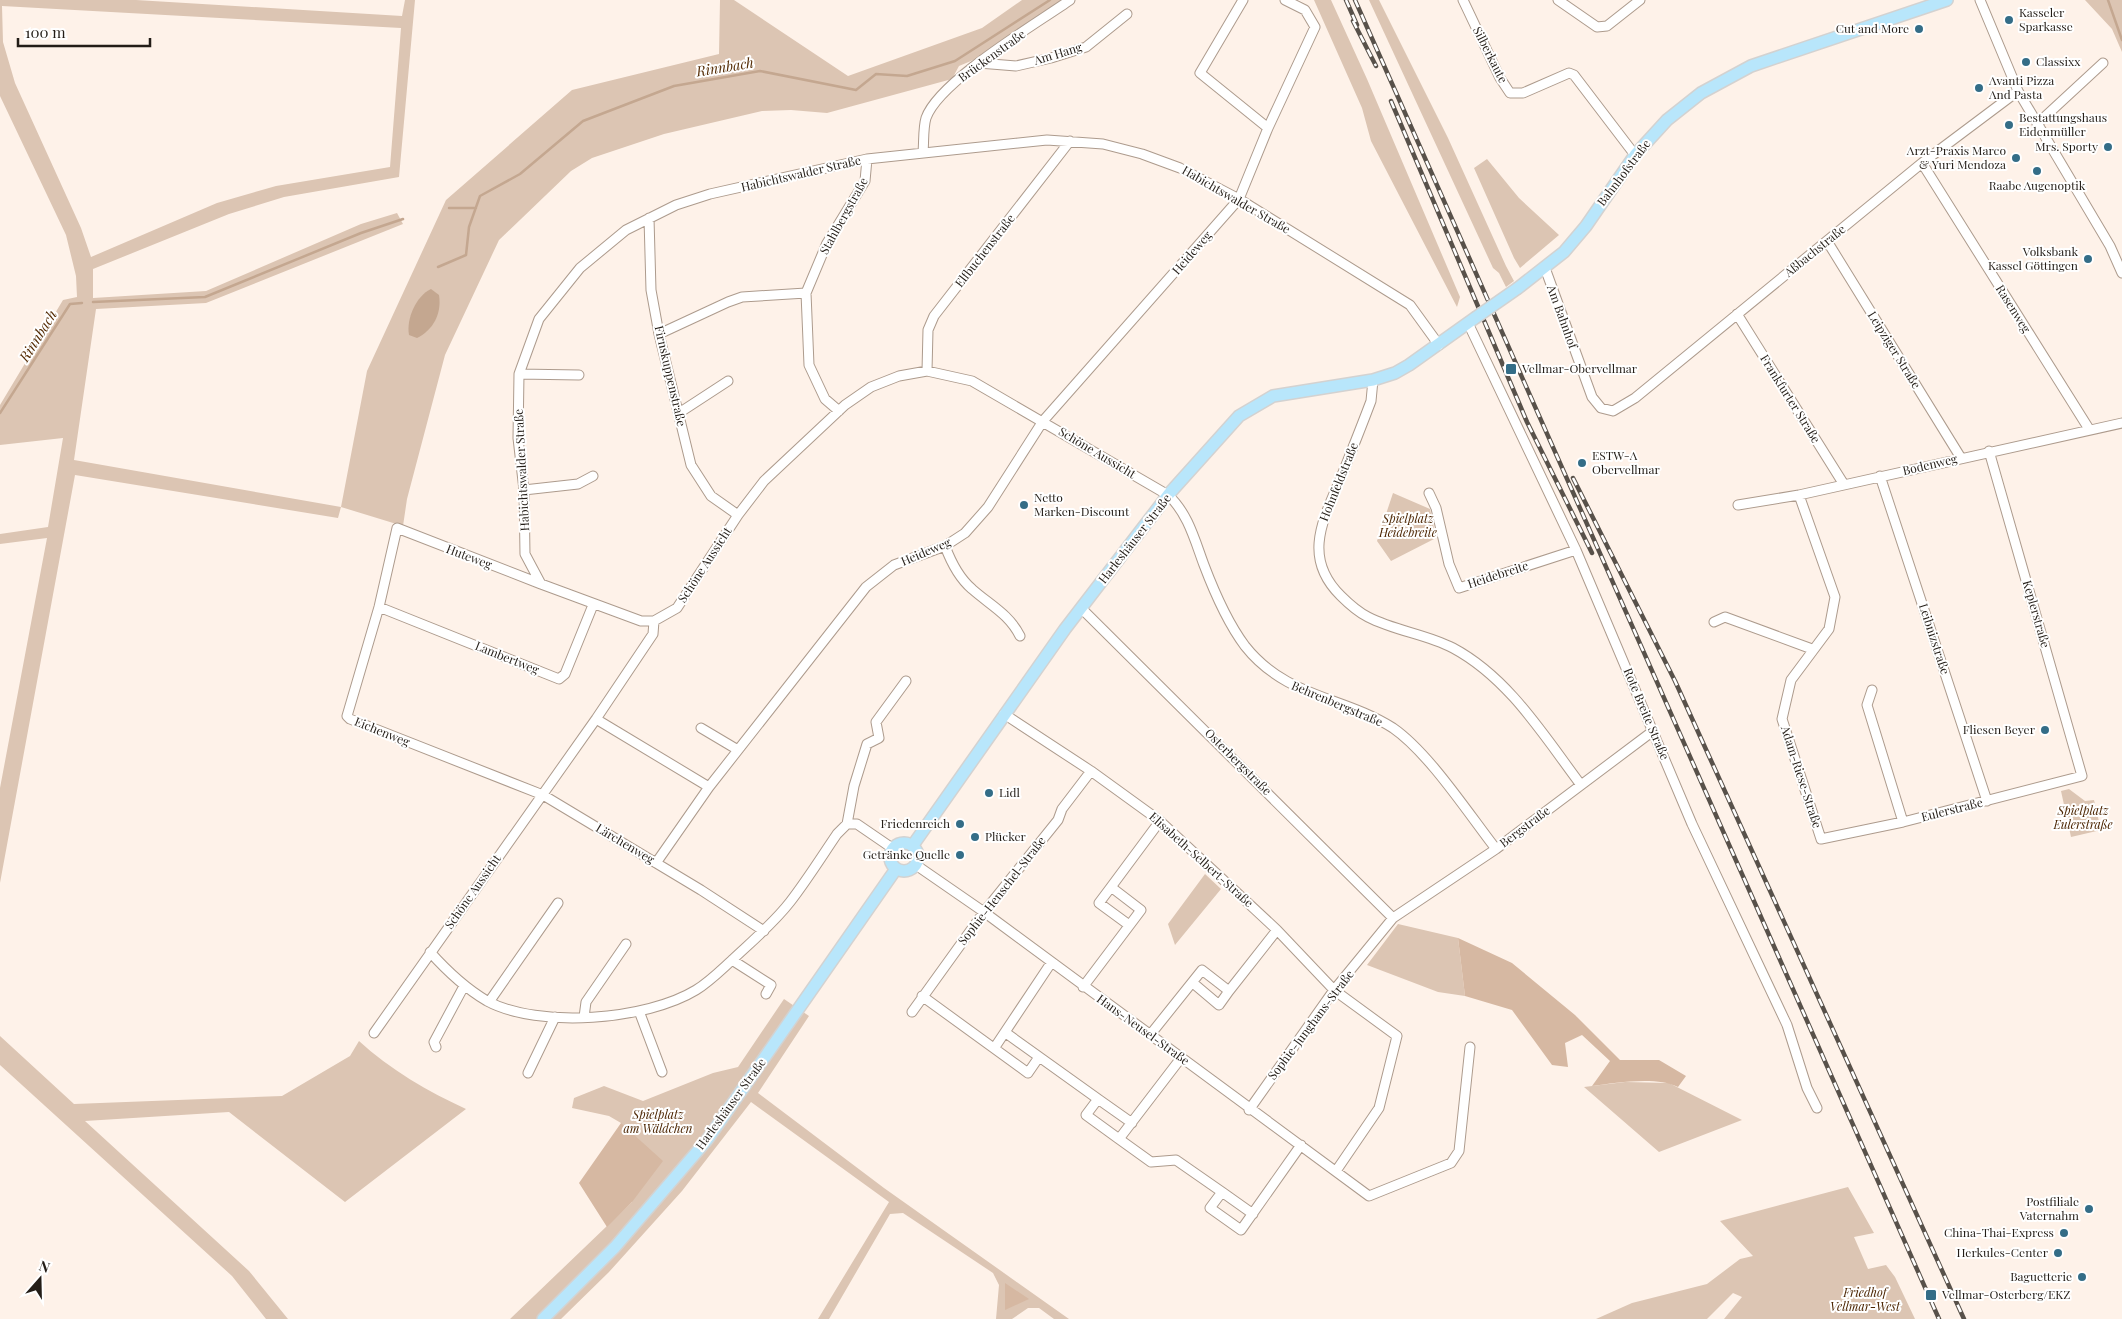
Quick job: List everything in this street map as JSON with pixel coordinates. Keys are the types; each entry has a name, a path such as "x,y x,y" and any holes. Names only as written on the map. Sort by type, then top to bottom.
{"main road":[{"name":"Bahnhofstraße","path":"1439,345 1564,252 1586,226 1635,155 1667,120 1701,93 1751,66 1917,4 1947,0"},
{"name":"Harleshäuser Straße","path":"913,845 1004,714 1081,608 1168,495 1239,416 1256,404 1273,396 1373,380 1409,366 1439,345"},
{"path":"902,842 913,845 919,854 916,865 907,871 895,867 890,859 892,848 902,842"},
{"name":"Harleshäuser Straße","path":"542,1319 615,1247 707,1140 895,867"}],"street":[{"name":"Brückenstraße","path":"923,152 926,118 941,95 979,63 1070,0"},
{"path":"1243,0 1200,73 1268,128"},
{"name":"Heideweg","path":"656,863 709,787 866,587 894,565 944,546 965,534 988,507 1043,421 1239,199 1268,128 1315,27 1305,10 1285,0"},
{"name":"Silberkaute","path":"1462,0 1500,78 1510,92 1523,93 1569,73 1574,75 1635,155"},
{"path":"1558,0 1597,27 1607,26 1640,0"},
{"path":"1980,0 2018,91 2110,246 2122,273"},
{"name":"Am Hang","path":"979,63 1016,66 1086,47 1127,14"},
{"path":"2037,124 2103,63"},
{"name":"Aßbachstraße","path":"1613,411 1635,398 1922,163 2018,91"},
{"name":"Habichtswalder Straße","path":"541,584 525,554 524,490 518,438 519,374 539,319 580,268 626,230 676,205 710,194 867,159 1048,140 1103,144 1142,154 1180,168 1239,199 1410,305 1439,345"},
{"name":"Elfbuchenstraße","path":"927,371 928,330 934,316 1070,141"},
{"name":"Stahlbergstraße","path":"839,411 825,400 809,365 806,293 827,243 865,181 868,170 867,159"},
{"name":"Rasenweg","path":"1922,163 2089,429"},
{"name":"Firnskuppenstraße","path":"649,218 651,290 659,334 691,465 711,496 738,515"},
{"name":"Leipziger Straße","path":"1827,241 1961,458"},
{"name":"Am Bahnhof","path":"1545,268 1592,397 1601,408 1613,411"},
{"path":"659,334 742,297 806,293"},
{"name":"Frankfurter Straße","path":"1738,314 1843,483"},
{"name":"Rote Breite Straße","path":"1472,321 1576,550 1692,824 1787,1025 1807,1088 1817,1108"},
{"name":"Schöne Aussicht","path":"374,1033 596,719 653,634 654,621 677,608 738,515 764,481 839,411 871,388 898,376 927,371 972,381 1168,495"},
{"path":"519,374 579,375"},
{"name":"Hohnfeldstraße","path":"1373,380 1371,401 1319,535 1319,561 1331,586 1366,616 1382,624 1427,636 1454,648 1481,666 1518,702 1581,785"},
{"path":"679,413 728,381"},
{"name":"Bodenweg","path":"1738,505 1798,494 2122,423"},
{"name":"Keplerstraße","path":"1989,451 2082,776"},
{"path":"524,490 578,484 593,476"},
{"name":"Leibnizstraße","path":"1880,476 1987,802"},
{"name":"Heidebreite","path":"1429,493 1436,508 1449,564 1459,588 1576,550"},
{"name":"Adam-Riese-Straße","path":"1798,494 1834,597 1829,629 1812,649 1791,680 1782,719 1821,839"},
{"name":"Behrenbergstraße","path":"1168,495 1178,504 1222,609 1246,647 1287,683 1304,692 1373,717 1394,729 1416,748 1496,849"},
{"name":"Huteweg","path":"397,528 541,584"},
{"name":"Eichenweg","path":"397,528 379,607 347,716 350,719 543,795"},
{"path":"944,546 954,567 962,578 971,588 1002,612 1020,636"},
{"path":"541,584 641,622 654,621"},
{"name":"Lambertweg","path":"379,607 559,679 565,674 593,605"},
{"name":"Osterbergstraße","path":"1081,608 1393,918"},
{"path":"1714,622 1725,617 1812,649"},
{"path":"430,952 464,986 489,1002 518,1011 555,1017 584,1018 639,1011 679,999 698,989 764,931 790,902 837,834 847,824 854,786 867,744 879,738 876,722 906,681"},
{"path":"1872,690 1867,706 1903,822"},
{"name":"Elisabeth-Selbert-Straße","path":"1004,714 1092,771 1160,821 1277,930 1334,990 1397,1036 1379,1108 1336,1171"},
{"path":"596,719 709,787"},
{"path":"700,728 738,750"},
{"name":"Bergstraße","path":"1393,918 1496,849 1653,730"},
{"name":"Sophie-Henschel-Straße","path":"912,1012 984,912 1058,820 1062,809 1092,771"},
{"name":"Eulerstraße","path":"1821,839 1987,802 2082,776"},
{"name":"Lärchenweg","path":"543,795 764,931"},
{"path":"1129,925 1099,902 1160,821"},
{"path":"847,824 857,824 892,848"},
{"name":"Hans-Neusel-Straße","path":"916,865 984,912 1083,987 1150,1034 1249,1110 1301,1145 1369,1196 1451,1163 1459,1151 1470,1047"},
{"path":"1083,987 1141,910 1111,887"},
{"path":"489,1002 558,903"},
{"name":"Sophie-Junghans-Straße","path":"1249,1110 1334,990 1393,918"},
{"path":"1193,983 1219,1005 1277,930"},
{"path":"584,1018 586,1002 626,944"},
{"path":"732,960 771,985 766,994"},
{"path":"995,1047 1051,963"},
{"path":"1150,1034 1202,970 1229,991"},
{"path":"436,1047 434,1042 464,986"},
{"path":"922,996 995,1047 1028,1073 1039,1057"},
{"path":"639,1011 662,1072"},
{"path":"528,1073 555,1017"},
{"path":"1006,1032 1132,1123"},
{"path":"1119,1139 1181,1058"},
{"path":"1098,1099 1086,1116 1151,1162 1176,1160 1253,1214"},
{"path":"1222,1192 1210,1208 1241,1230 1301,1145"}],"green space":[{"path":"0,0 136,0 402,16 405,0 415,0 399,177 284,197 229,214 93,269 93,298 206,291 361,224 397,213 403,224 206,303 96,309 74,460 341,507 338,518 75,475 0,883 0,788 47,538 0,544 0,534 48,527 63,438 0,445 0,405 63,300 77,297 76,276 66,235 0,96","holes":["2,6 401,28 390,167 276,186 217,203 91,257 81,228 15,83 3,42"]},
{"path":"720,0 734,0 848,76 982,28 1022,0 1062,0 978,58 959,66 952,79 827,113 791,110 762,111 664,134 592,158 571,171 499,240 445,355 407,499 403,526 341,507 367,371 446,200 572,90 719,54"},
{"path":"1314,0 1331,0 1367,79 1460,297 1457,307 1371,141 1362,108"},
{"path":"1369,0 1379,0 1448,138 1514,281 1506,287 1499,273 1493,268"},
{"path":"2085,0 2122,0 2122,52 2112,29"},
{"path":"1487,159 1519,198 1559,235 1520,268 1474,168"},
{"name":"Spielplatz Heidebreite","path":"1393,493 1430,509 1436,538 1391,561 1377,541"},
{"name":"Spielplatz Eulerstraße","path":"2069,789 2085,801 2094,800 2101,830 2071,837 2061,791"},
{"path":"1205,874 1221,889 1175,945 1168,924"},
{"path":"1398,924 1458,938 1465,996 1438,992 1367,965"},
{"name":"Spielplatz am Wäldchen","path":"784,999 809,1016 758,1093 884,1188 1069,1319 1054,1319 1039,1308 1028,1308 1012,1319 996,1319 999,1285 993,1273 903,1213 890,1214 829,1319 818,1319 889,1202 751,1102 682,1191 609,1272 561,1319 510,1319 632,1202 621,1123 609,1116 572,1108 574,1098 604,1086 643,1101 713,1073 738,1067"},
{"path":"0,1036 74,1104 282,1096 350,1056 359,1041 383,1061 410,1079 466,1109 345,1202 229,1112 85,1121 249,1271 288,1319 266,1319 232,1276 0,1065"},
{"path":"1625,1082 1669,1083 1742,1120 1659,1152 1584,1087"},
{"name":"Friedhof Vellmar-West","path":"1848,1187 1874,1233 1854,1237 1868,1269 1886,1265 1895,1277 1915,1319 1724,1319 1742,1297 1733,1293 1707,1319 1596,1319 1632,1303 1707,1284 1740,1259 1753,1256 1720,1221"}],"shaded area":[{"path":"431,289 439,295 438,315 432,326 423,335 417,338 409,335 409,322 413,309 421,297"},
{"path":"1458,938 1512,963 1575,1015 1620,1060 1659,1060 1686,1076 1678,1087 1647,1081 1592,1086 1610,1061 1582,1035 1565,1043 1568,1067 1552,1065 1512,1010 1465,996"},
{"path":"621,1123 663,1161 632,1202 607,1227 579,1183"},
{"path":"1005,1283 1029,1299 1005,1310"}],"waterway":[{"name":"Rinnbach","path":"438,267 466,255 469,227 480,196 520,174 583,121 674,86 760,71 856,90 876,74 907,76 955,61 1050,0"},
{"path":"2108,0 2122,40"},
{"name":"Rinnbach","path":"449,208 476,208"},
{"path":"93,302 205,297 361,233 403,219"},
{"name":"Rinnbach","path":"0,413 70,304 82,303"}],"railway":[{"path":"1346,0 1357,25"},
{"path":"1355,0 1939,1319"},
{"path":"1353,21 1376,66"},
{"path":"1391,101 1527,422 1592,553"},
{"path":"1573,478 1675,681 1964,1319"}],"place":[{"name":"Kasseler Sparkasse","path":"2009,20"},
{"name":"Cut and More","path":"1919,29"},
{"name":"Classixx","path":"2026,62"},
{"name":"Avanti Pizza And Pasta","path":"1979,88"},
{"name":"Bestattungshaus Eidenmüller","path":"2009,125"},
{"name":"Mrs. Sporty","path":"2108,147"},
{"name":"Arzt-Praxis Marco & Yuri Mendoza","path":"2016,158"},
{"name":"Raabe Augenoptik","path":"2037,171"},
{"name":"Volksbank Kassel Göttingen","path":"2088,259"},
{"name":"Vellmar-Obervellmar","path":"1511,369"},
{"name":"ESTW-A Obervellmar","path":"1582,463"},
{"name":"Netto Marken-Discount","path":"1024,505"},
{"name":"Fliesen Beyer","path":"2045,730"},
{"name":"Lidl","path":"989,793"},
{"name":"Friedenreich","path":"960,824"},
{"name":"Plücker","path":"975,837"},
{"name":"Getränke Quelle","path":"960,855"},
{"name":"Postfiliale Vaternahm","path":"2089,1209"},
{"name":"China-Thai-Express","path":"2064,1233"},
{"name":"Herkules-Center","path":"2058,1253"},
{"name":"Baguetterie","path":"2082,1277"},
{"name":"Vellmar-Osterberg/EKZ","path":"1931,1295"}]}
